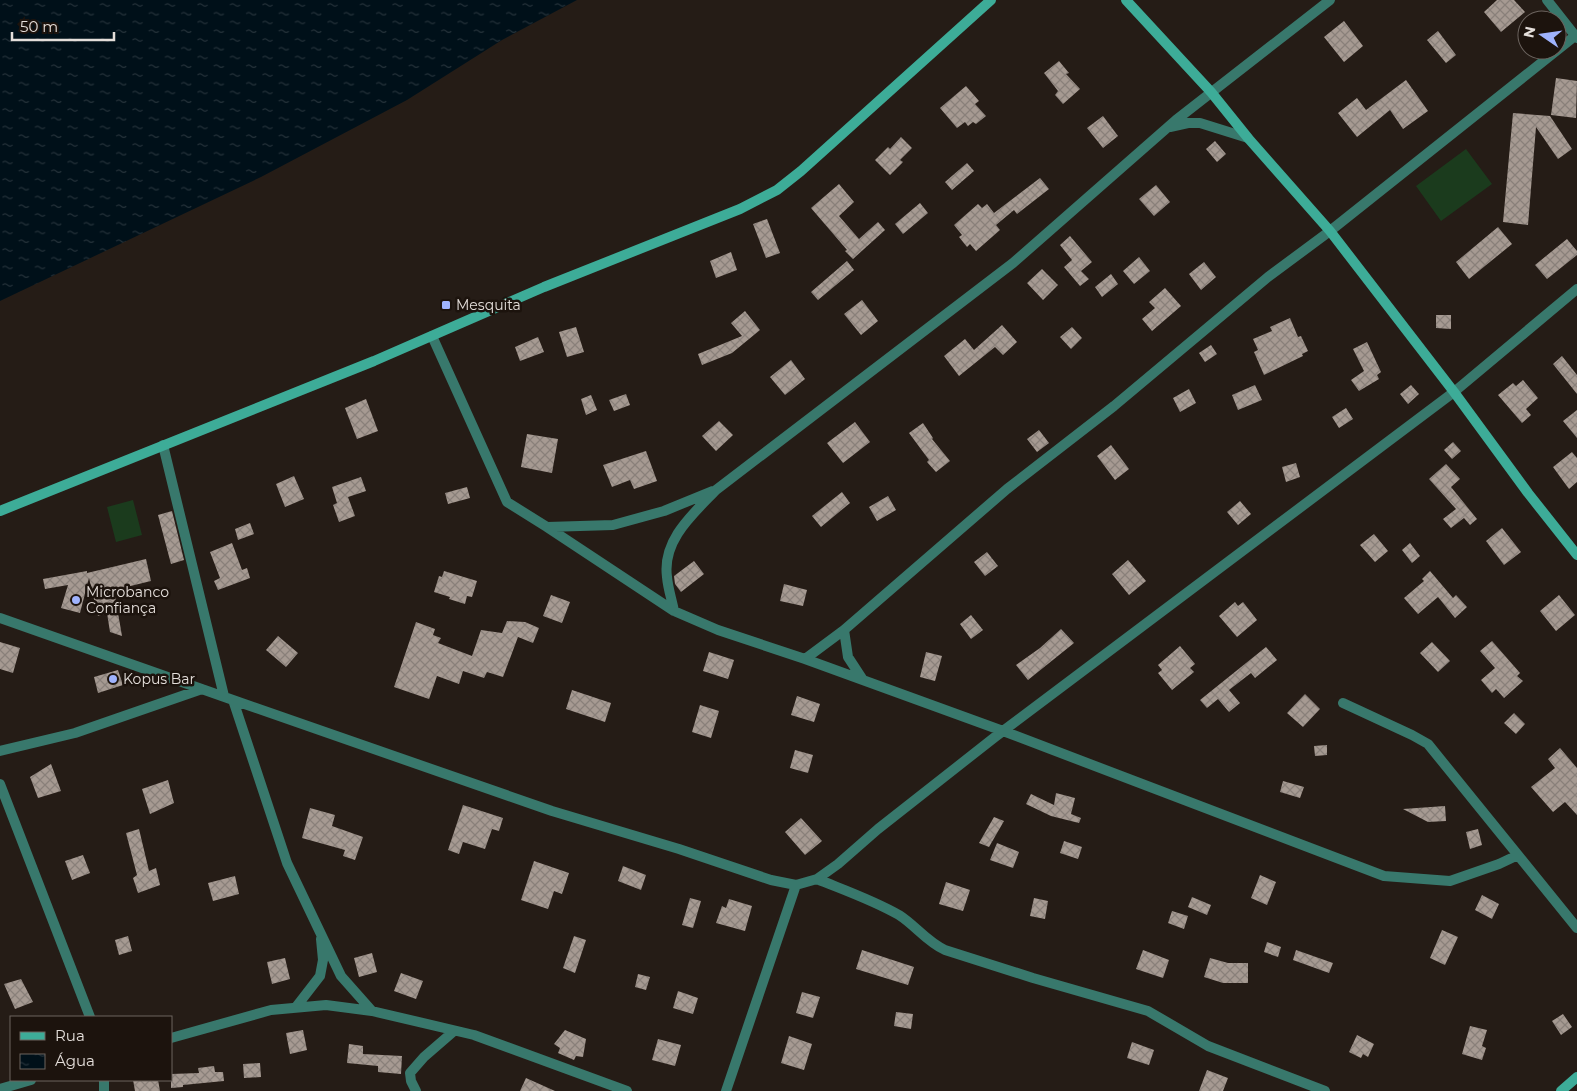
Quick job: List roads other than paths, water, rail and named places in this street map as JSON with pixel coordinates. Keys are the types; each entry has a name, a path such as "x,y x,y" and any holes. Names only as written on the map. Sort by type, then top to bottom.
{"street":[{"path":"0,511 365,365 544,287 740,208 777,190 801,171 991,0"},
{"path":"1126,0 1211,92 1248,138 1330,231 1454,392 1528,494 1577,555"},
{"path":"674,611 666,577 668,552 681,527 716,490 1013,263 1211,92 1330,0"},
{"path":"805,659 844,630 1006,489 1114,406 1268,277 1330,231 1576,37 1547,0"},
{"path":"1169,127 1188,123 1200,123 1248,138"},
{"path":"0,618 552,811 679,849 771,880 796,885 817,879 838,864 878,829 1003,731 1454,392 1577,289"},
{"path":"432,336 507,502 674,611 718,630 805,659 1003,731 1384,876 1450,881 1499,864 1518,855"},
{"path":"163,446 228,698 287,863 342,976 372,1011"},
{"path":"547,527 612,525 664,510 716,490"},
{"path":"844,630 848,657 863,680"},
{"path":"0,751 74,733 202,688"},
{"path":"1343,703 1428,744 1577,928"},
{"path":"0,784 90,1016"},
{"path":"817,879 899,915 926,935 936,946 945,950 1148,1011 1208,1046 1325,1091"},
{"path":"726,1091 796,885"},
{"path":"296,1007 320,976 323,960 321,935"},
{"path":"172,1038 271,1010 326,1005 372,1011 474,1035 627,1091"},
{"path":"416,1091 410,1072 454,1031"},
{"path":"1561,1091 1577,1077"},
{"path":"0,1089 28,1081"}],"water":[{"path":"0,0 577,0 502,40 407,100 261,177 0,301"}],"place":[{"name":"Mesquita","path":"446,305"},
{"name":"Microbanco Confiança","path":"76,600"},
{"name":"Kopus Bar","path":"113,679"}]}
